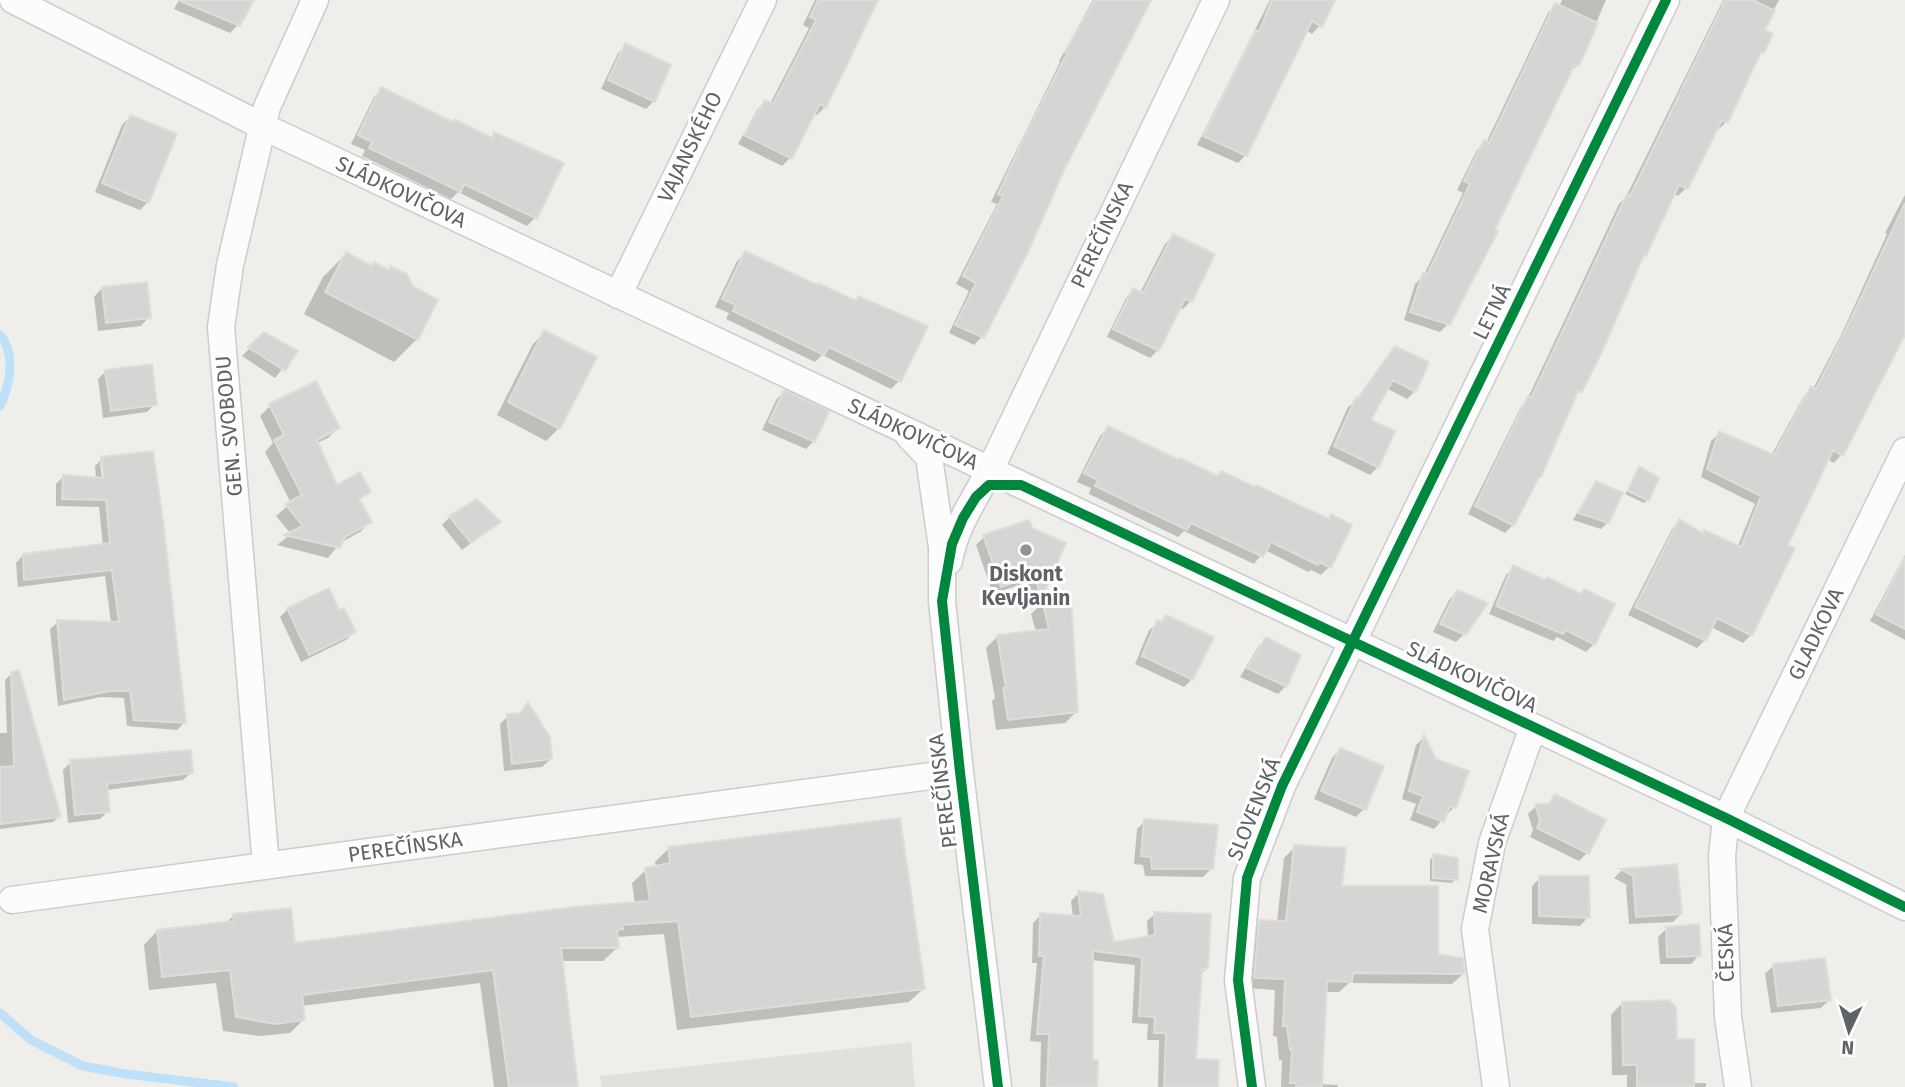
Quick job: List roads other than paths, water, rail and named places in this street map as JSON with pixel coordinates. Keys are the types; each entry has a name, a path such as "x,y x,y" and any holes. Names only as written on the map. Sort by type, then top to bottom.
{"street":[{"name":"SLÁDKOVIČOVA","path":"13,0 262,126 1727,818 1905,907"},
{"name":"GEN. SVOBODU","path":"266,866 222,327 230,265 267,107 315,0"},
{"name":"VAJANSKÉHO","path":"618,295 763,0"},
{"name":"PEREČÍNSKA","path":"942,601 952,544 962,518 990,470 1216,0"},
{"name":"LETNÁ","path":"1352,641 1666,0"},
{"name":"PEREČÍNSKA","path":"903,429 929,457 935,496 942,547 942,601 960,772 998,1087"},
{"name":"PEREČÍNSKA","path":"903,429 916,455 921,477 927,537 942,601"},
{"name":"GLADKOVA","path":"1727,818 1905,451"},
{"path":"935,496 948,478 963,469 990,470"},
{"path":"976,497 989,485 1021,485"},
{"name":"PEREČÍNSKA","path":"927,537 935,496"},
{"name":"SLOVENSKÁ","path":"1252,1087 1238,980 1248,878 1282,786 1352,641"},
{"name":"MORAVSKÁ","path":"1496,1087 1475,929 1492,843 1533,727"},
{"name":"PEREČÍNSKA","path":"12,900 960,772"},
{"name":"ČESKÁ","path":"1727,818 1722,856 1728,1017 1738,1087"}],"waterway":[{"path":"0,335 10,360 6,389 0,406"},
{"path":"0,1013 31,1040 83,1066 234,1087"}],"place":[{"name":"Diskont Kevljanin","path":"1026,550"}]}
